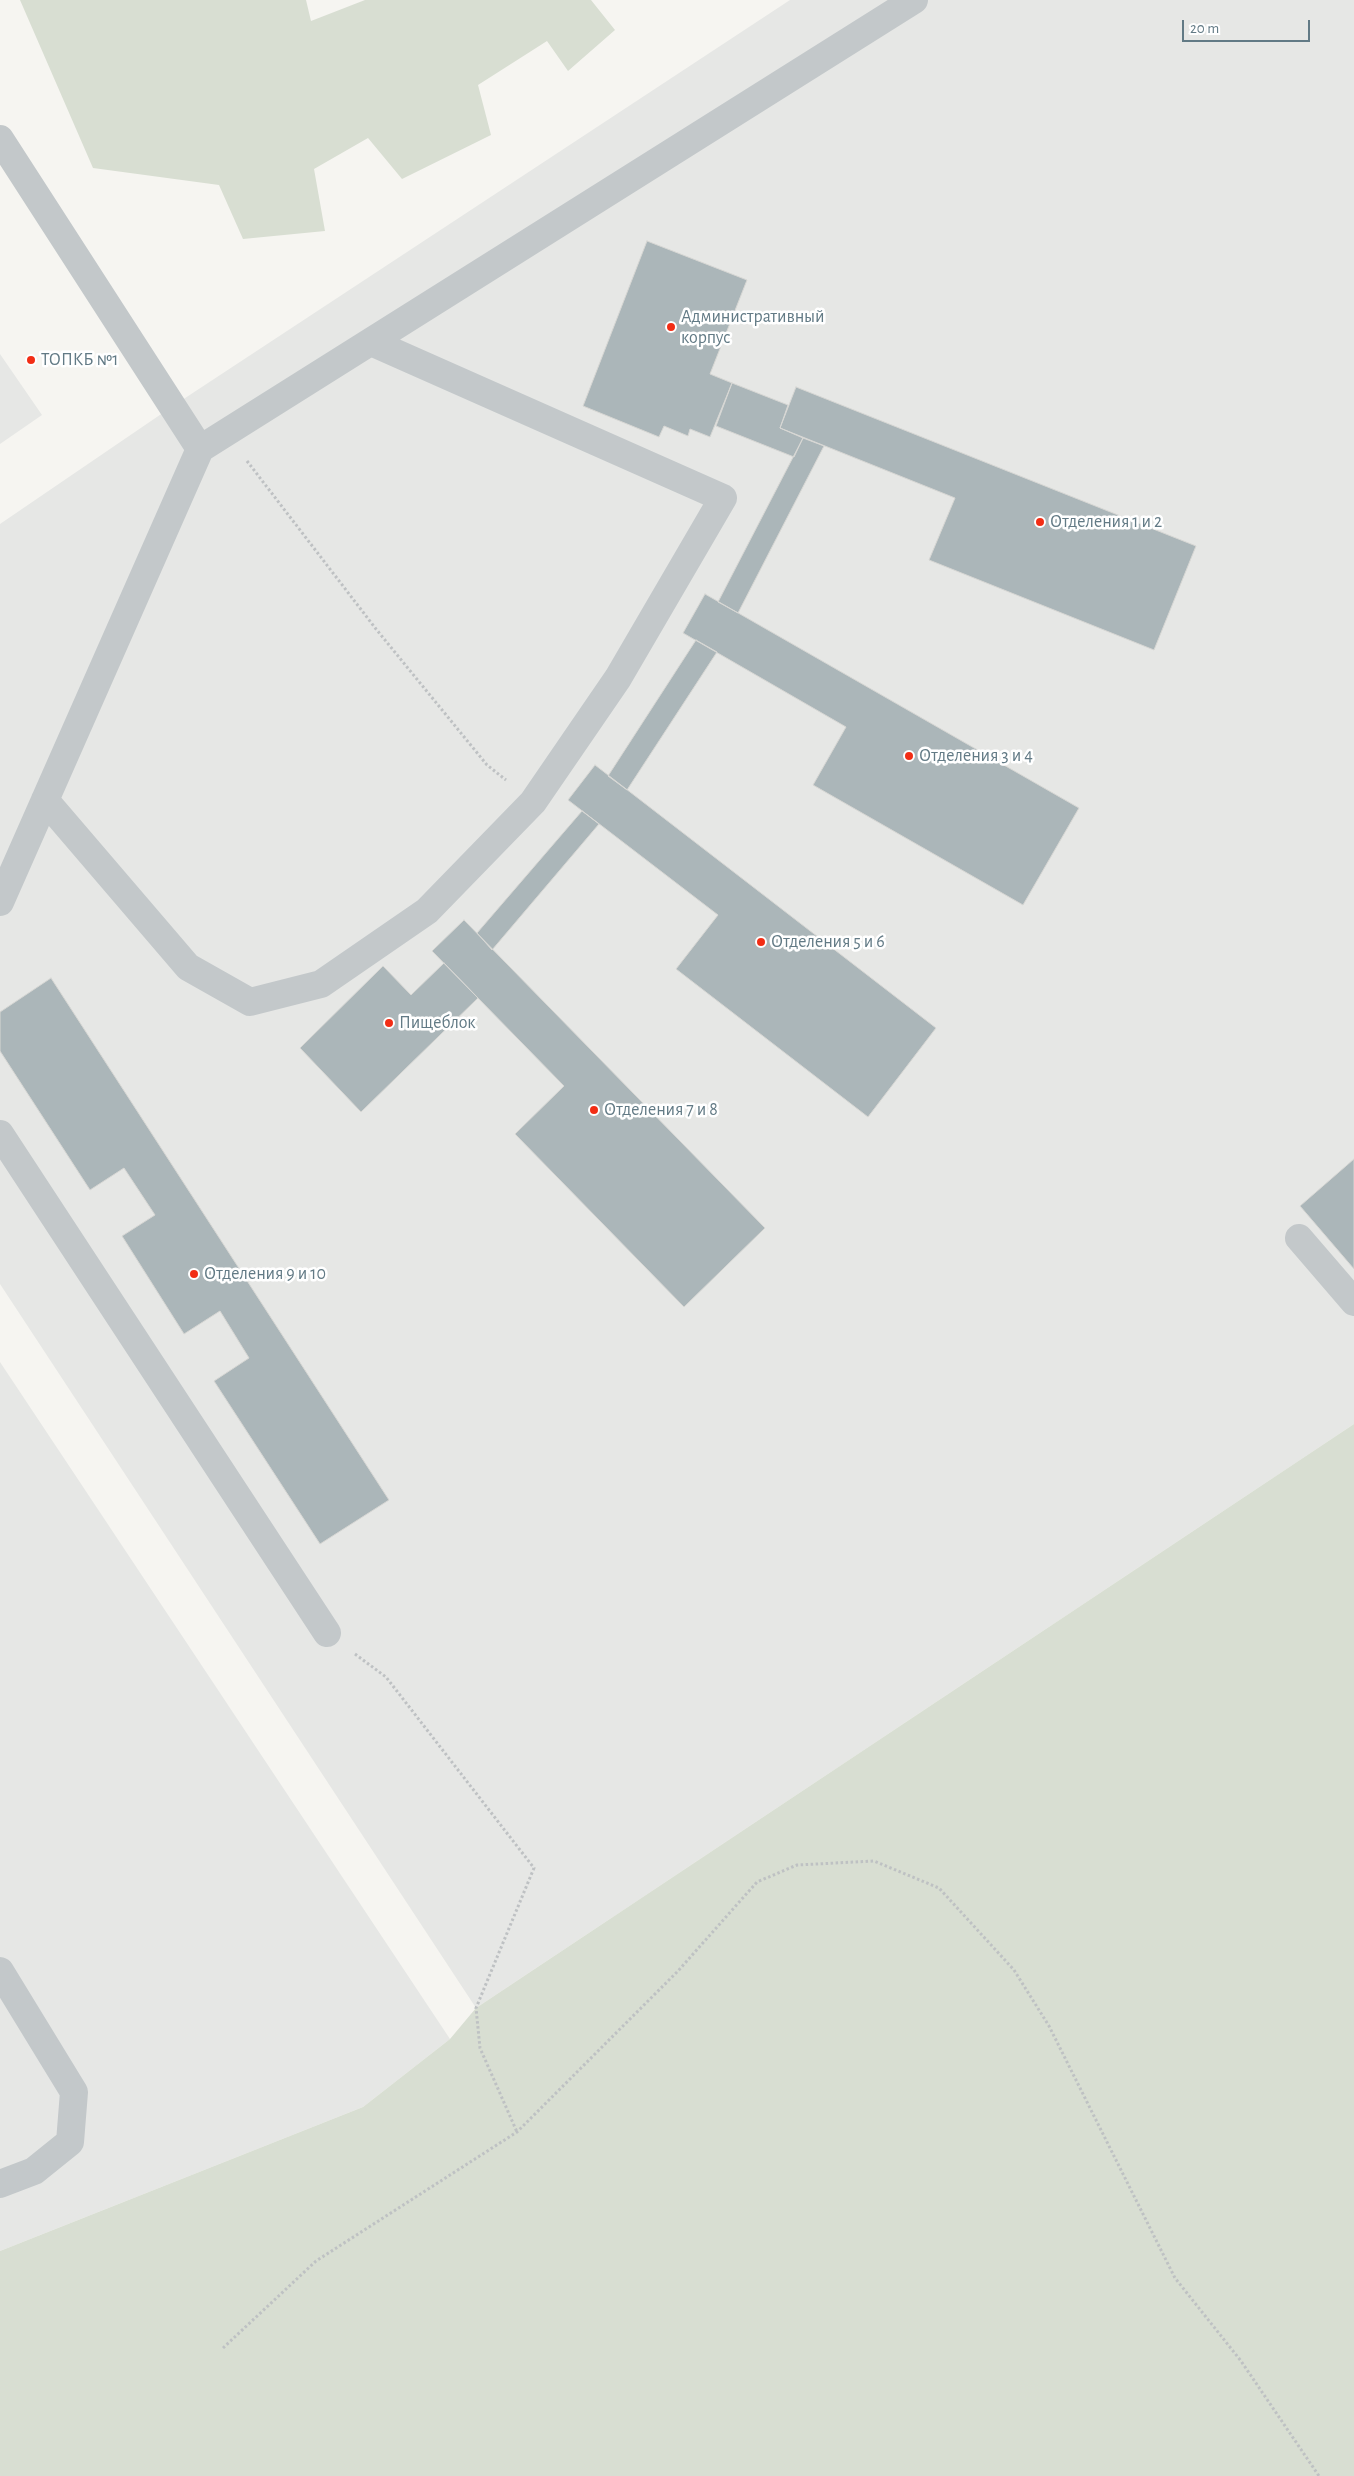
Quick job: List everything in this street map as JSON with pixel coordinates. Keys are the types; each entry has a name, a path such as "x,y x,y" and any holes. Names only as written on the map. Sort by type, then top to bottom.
{"lane":[{"path":"0,902 200,449 914,0"},
{"path":"0,139 200,449"},
{"path":"45,800 188,967 250,1002 321,984 427,911 534,802 618,678 723,498 370,342"},
{"path":"0,1134 327,1633"},
{"path":"1298,1238 1354,1302"},
{"path":"0,1971 74,2092 70,2142 34,2171 0,2184"}],"path":[{"path":"226,432 376,629 481,757 534,802"},
{"path":"327,1633 386,1677 534,1868 476,2008 480,2048 517,2132"},
{"path":"223,2348 316,2261 517,2132 678,1971 757,1882 797,1865 874,1861 939,1888 1014,1970 1049,2026 1176,2278 1241,2360 1319,2476"}],"shaded area":[{"path":"20,0 306,0 311,21 365,0 591,0 615,30 568,71 547,41 478,85 491,135 402,179 368,138 314,169 325,231 243,239 219,185 93,168"},
{"path":"790,0 1354,0 1354,1424 476,2008 0,1284 0,524 173,406"},
{"path":"0,354 42,415 0,444"},
{"path":"0,1362 450,2039 363,2107 0,2251"},
{"path":"1354,1424 1354,2476 0,2476 0,2251 363,2107 450,2039 476,2008"}],"building":[{"name":"Административный корпус","path":"647,241 747,280 710,374 732,383 710,437 690,429 688,436 664,426 659,437 583,406"},
{"path":"732,383 788,405 780,428 803,438 794,457 716,426"},
{"name":"Отделения 1 и 2","path":"796,387 1196,546 1154,650 929,560 955,498 780,428"},
{"path":"803,438 824,446 738,613 718,602"},
{"name":"Отделения 3 и 4","path":"705,594 1079,808 1023,905 813,785 846,727 683,633"},
{"path":"696,640 717,652 627,790 608,776"},
{"name":"Отделения 5 и 6","path":"595,765 936,1028 868,1117 676,969 718,915 568,800"},
{"path":"582,811 599,824 492,950 477,933"},
{"name":"Отделения 7 и 8","path":"464,920 765,1228 684,1307 515,1134 564,1086 432,951"},
{"name":"Пищеблок","path":"444,963 478,998 361,1112 300,1048 383,966 411,995"},
{"name":"Отделения 9 и 10","path":"51,978 389,1500 320,1544 214,1381 249,1358 220,1311 184,1334 122,1236 155,1215 124,1168 90,1190 0,1051 0,1012"},
{"path":"1354,1159 1354,1269 1300,1206"}],"place":[{"name":"Административный корпус","path":"671,327"},
{"name":"ТОПКБ №1","path":"31,360"},
{"name":"Отделения 1 и 2","path":"1040,522"},
{"name":"Отделения 3 и 4","path":"909,756"},
{"name":"Отделения 5 и 6","path":"761,942"},
{"name":"Пищеблок","path":"389,1023"},
{"name":"Отделения 7 и 8","path":"594,1110"},
{"name":"Отделения 9 и 10","path":"194,1274"}]}
